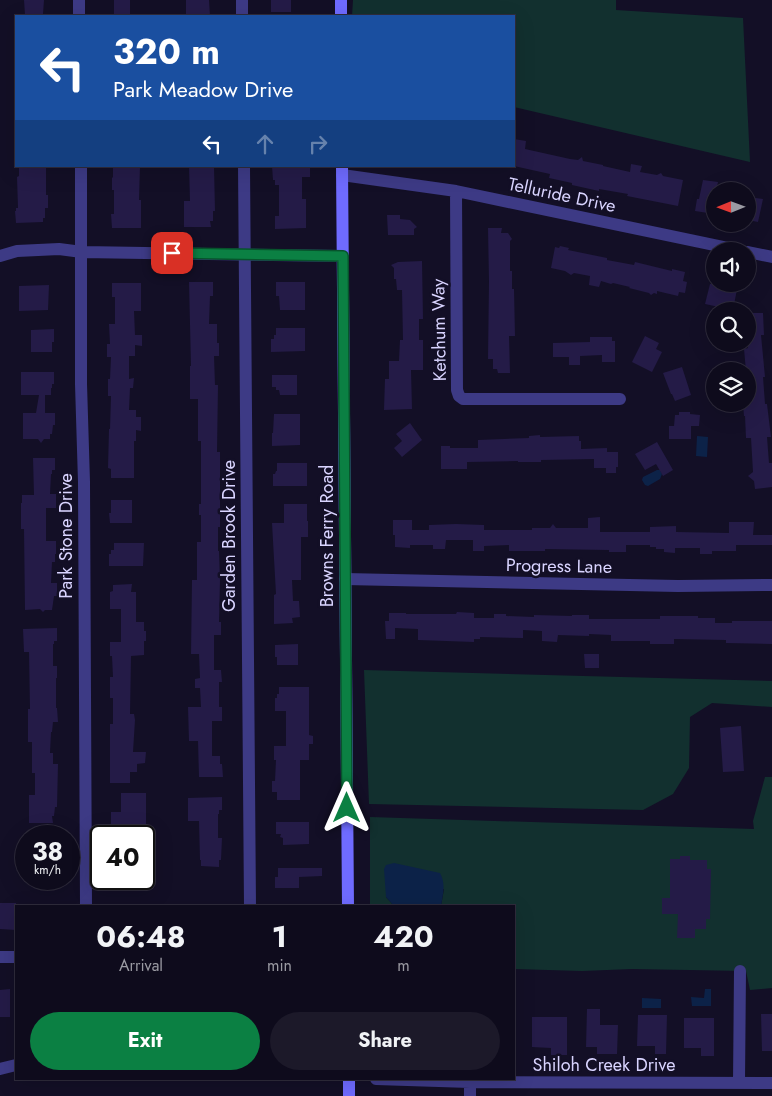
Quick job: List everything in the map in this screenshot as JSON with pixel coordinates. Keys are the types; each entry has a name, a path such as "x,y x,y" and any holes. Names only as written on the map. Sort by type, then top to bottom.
{"street":[{"path":"79,0 80,15"},
{"path":"242,0 242,15"},
{"path":"341,0 341,15"},
{"name":"Park Stone Drive","path":"81,167 86,905"},
{"name":"Garden Brook Drive","path":"244,167 250,905"},
{"name":"Telluride Drive","path":"342,171 456,191 706,243"},
{"name":"Browns Ferry Road","path":"342,171 348,905"},
{"name":"Ketchum Way","path":"456,191 457,390 459,396 463,399 620,399"},
{"path":"0,256 17,251 59,249 82,252 343,256"},
{"path":"756,254 772,257"},
{"name":"Progress Lane","path":"345,579 678,586 772,585"},
{"path":"0,957 15,957"},
{"path":"739,1082 740,971"},
{"path":"0,1069 15,1065"},
{"path":"349,1080 349,1096"},
{"name":"Shiloh Creek Drive","path":"407,1080 772,1083"},
{"path":"470,1082 470,1096"}],"green space":[{"path":"353,0 616,0 616,10 743,18 750,162 515,107 515,15 352,15"},
{"path":"364,670 772,681 772,707 712,703 690,717 689,768 673,794 643,810 369,804"},
{"path":"765,777 772,777 772,988 750,990 746,971 515,969 515,905 441,905 444,889 386,897 393,905 370,905 370,817 754,829 753,821"}],"water":[{"path":"697,436 708,437 707,457 696,456"},
{"path":"660,470 662,474 660,479 648,486 645,485 642,480 643,477"},
{"path":"394,863 440,873 443,885 441,905 393,905 386,897 384,869 386,865"},
{"path":"705,989 711,989 711,1006 692,1006 691,997 704,998"},
{"path":"642,998 661,999 661,1008 642,1008"}],"building":[{"path":"24,0 44,0 43,14 25,15"},
{"path":"114,0 130,0 130,15 114,15"},
{"path":"186,0 209,0 210,15 186,15"},
{"path":"271,0 291,0 291,12 271,12"},
{"path":"515,139 526,141 525,149 570,159 578,160 582,157 583,161 630,172 631,164 642,166 640,172 657,175 661,173 663,176 683,180 678,206 627,196 628,194 599,189 599,191 572,185 572,183 549,178 550,174 515,166"},
{"path":"19,167 46,168 48,208 45,208 43,222 16,223 15,211 18,208 17,177 19,176"},
{"path":"113,167 140,167 139,200 141,200 141,228 112,228 111,214 114,214"},
{"path":"189,167 214,167 215,211 213,211 213,221 210,221 211,227 184,227 184,201 190,201"},
{"path":"272,167 310,168 310,177 302,177 302,199 306,199 306,228 275,229 275,216 279,216 279,185 275,185 275,180 273,180"},
{"path":"703,180 718,182 706,182 706,213 695,211 697,199 699,199"},
{"path":"756,198 763,199 758,222 756,222"},
{"path":"387,215 400,215 400,219 410,220 417,227 414,229 414,235 388,235"},
{"path":"488,228 502,228 501,233 508,233 512,239 510,241 510,271 512,271 512,289 514,289 515,336 509,336 510,373 498,373 497,369 493,369 493,359 488,359"},
{"path":"560,246 569,248 568,250 607,258 607,260 634,265 635,262 672,271 672,269 685,272 683,281 687,282 685,293 679,292 678,296 657,291 657,294 651,295 630,287 601,281 599,287 589,285 590,276 574,273 571,275 565,271 551,268 555,247 559,248"},
{"path":"422,261 423,319 419,319 419,340 423,340 423,370 411,370 412,409 384,410 385,379 389,379 389,361 399,361 400,340 403,340 402,290 397,290 394,268 391,265 398,262"},
{"path":"189,282 213,282 213,296 210,296 209,324 217,324 217,343 219,343 219,356 214,356 215,385 218,385 217,452 220,452 220,527 218,527 218,551 220,580 219,622 221,622 221,635 214,635 214,670 221,670 222,682 219,682 219,707 222,707 222,721 212,721 212,756 220,756 223,777 199,777 198,741 189,741 188,707 201,707 200,688 195,688 195,679 200,678 199,654 191,654 192,580 197,580 197,542 201,542 199,504 201,504 201,441 198,441 198,399 190,399"},
{"path":"276,282 305,282 305,310 280,310 279,296 276,296"},
{"path":"112,283 141,283 141,311 134,311 135,335 142,335 142,346 135,345 135,356 129,356 129,379 134,378 133,388 130,388 129,410 136,410 136,417 141,417 141,431 136,430 136,441 134,441 134,478 111,478 111,469 108,468 111,396 108,396 108,379 110,379 111,357 107,357 107,344 110,344 109,324 115,324 115,297 112,297"},
{"path":"49,285 48,310 19,311 19,286"},
{"path":"708,292 736,292 735,302 706,302 705,304"},
{"path":"756,313 763,313 764,335 761,335 765,377 763,377 765,404 767,404 771,437 767,437 769,463 772,463 772,487 755,489 754,481 748,476 753,472 751,438 746,438 744,412 756,412 756,362 745,362 744,352 756,352"},
{"path":"276,328 305,328 305,351 271,352 271,339 274,339 274,335 276,335"},
{"path":"54,329 52,352 31,352 31,330"},
{"path":"645,336 659,343 656,349 662,352 652,372 632,362"},
{"path":"590,337 612,337 612,341 615,341 615,362 602,362 602,355 580,356 580,365 569,365 569,357 553,357 553,343 590,342"},
{"path":"682,367 691,395 675,401 663,373"},
{"path":"21,372 54,372 54,384 52,384 51,395 45,395 45,413 55,413 55,425 53,425 50,439 44,439 41,443 38,439 23,439 23,413 36,413 39,395 21,395"},
{"path":"272,375 297,375 297,395 280,395 276,387 272,387"},
{"path":"679,412 690,412 690,414 700,415 699,426 691,426 691,439 669,439 669,426 674,426 675,415 679,415"},
{"path":"274,414 300,414 300,445 272,446"},
{"path":"410,423 422,440 402,457 394,448 402,441 396,434"},
{"path":"540,435 540,437 579,436 581,449 607,448 607,452 618,452 616,473 606,473 606,468 594,468 594,459 541,460 541,462 467,462 467,469 441,469 441,446 450,446 450,448 478,448 478,440 529,438 529,436"},
{"path":"657,442 673,470 663,476 656,464 645,470 635,454"},
{"path":"33,458 55,458 55,470 52,470 51,474 50,494 56,494 56,508 46,508 46,541 56,541 56,554 55,562 52,562 51,583 57,583 57,596 54,596 52,610 45,610 43,612 40,609 25,610 24,529 21,529 21,503 22,495 34,495"},
{"path":"277,463 307,463 307,486 273,486 273,474 277,471"},
{"path":"111,500 132,500 132,523 110,523"},
{"path":"284,504 307,504 308,537 301,537 301,580 292,580 293,601 299,601 300,617 292,618 293,623 274,624 274,595 276,594 272,523 284,523"},
{"path":"600,517 600,532 650,532 650,527 676,526 676,532 729,533 729,522 754,522 753,535 772,535 772,545 736,545 736,551 712,551 712,554 700,554 700,548 675,548 675,553 664,552 664,549 656,549 656,547 650,547 650,545 626,545 626,552 545,549 545,551 509,551 509,545 484,546 484,551 473,551 473,540 446,540 445,549 433,549 433,545 410,545 410,548 395,547 395,535 393,535 393,520 412,520 412,530 429,530 429,525 456,524 484,525 484,530 532,530 532,528 550,528 553,524 556,528 588,528 588,518"},
{"path":"114,543 144,543 143,566 109,566 109,554 111,554 111,550 114,550"},
{"path":"132,584 131,592 136,592 136,622 144,622 146,641 144,641 144,655 131,656 130,714 134,714 135,720 133,752 146,752 145,763 137,764 137,772 130,772 130,783 110,783 110,724 113,724 113,698 110,698 110,677 113,677 110,642 121,642 121,609 110,609 110,592 113,591 113,585"},
{"path":"457,612 474,613 474,618 494,618 494,614 506,614 506,616 534,617 534,615 589,615 589,619 660,619 660,616 698,616 698,618 715,618 715,623 772,621 772,644 726,643 726,640 674,639 674,644 650,644 650,641 611,641 611,635 589,634 589,636 558,635 557,642 542,641 542,631 523,630 523,638 480,637 480,639 474,639 474,642 418,640 418,629 395,628 395,639 386,639 385,621 389,621 389,613 456,614"},
{"path":"57,628 57,641 54,641 53,644 53,666 57,666 56,708 58,722 53,722 50,753 53,753 53,764 58,764 57,807 55,807 54,816 52,816 53,823 29,823 29,795 35,795 35,773 32,773 32,742 28,742 28,709 30,709 29,652 24,652 23,629"},
{"path":"298,644 298,665 277,665 275,645"},
{"path":"584,654 599,654 599,668 585,668"},
{"path":"279,687 309,687 309,735 313,736 313,744 309,744 309,760 300,760 300,800 277,800 277,792 272,792 272,781 275,781 276,760 274,760 274,746 286,746 286,711 275,711 275,698 279,694"},
{"path":"741,726 744,771 723,772 720,728"},
{"path":"121,793 146,793 146,825 111,825 111,812 121,812"},
{"path":"222,797 222,810 219,810 218,814 218,838 222,838 219,867 201,866 199,821 188,821 188,798"},
{"path":"276,822 309,822 309,844 283,845 283,838 280,837 281,834 276,834"},
{"path":"680,856 690,856 690,860 707,860 707,869 711,869 710,919 706,919 706,929 695,929 695,938 677,938 678,914 662,914 662,898 670,898 670,859 680,859"},
{"path":"278,868 322,868 322,876 299,877 299,888 275,888 275,877 278,877"},
{"path":"0,903 16,903 15,930 0,929"},
{"path":"10,989 10,1017 0,1017 0,990"},
{"path":"587,1009 600,1009 600,1025 618,1025 617,1054 597,1054 597,1047 586,1047"},
{"path":"761,1014 772,1014 772,1051 762,1051"},
{"path":"638,1015 667,1015 666,1054 655,1054 655,1046 637,1046"},
{"path":"532,1017 567,1017 567,1055 551,1055 551,1048 532,1047"},
{"path":"684,1018 714,1018 714,1056 701,1056 701,1048 684,1048"}],"route":[{"path":"172,253 343,256 347,808"}]}
